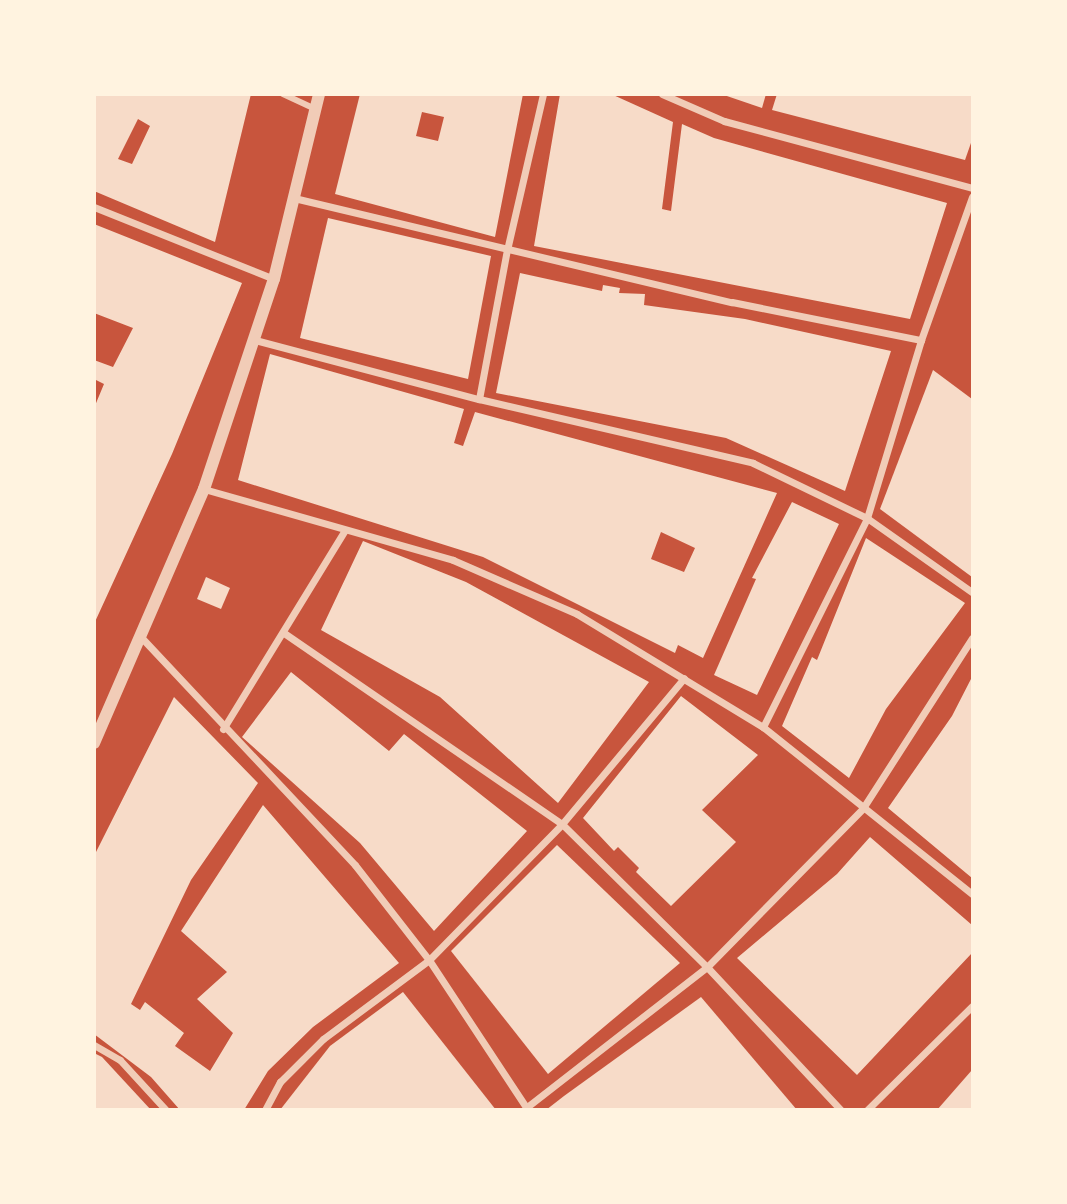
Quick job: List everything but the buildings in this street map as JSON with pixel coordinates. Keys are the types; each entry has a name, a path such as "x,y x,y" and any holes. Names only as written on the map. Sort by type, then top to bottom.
{"street":[{"path":"283,94 316,109"},
{"path":"94,743 204,489 274,279 319,94"},
{"path":"479,399 507,250 543,94"},
{"path":"662,94 724,121 972,188"},
{"path":"762,727 867,518 921,340 972,197"},
{"path":"295,198 507,250 921,340"},
{"path":"94,207 274,279"},
{"path":"255,340 479,399 752,463 867,518 972,592"},
{"path":"204,489 453,560 577,614 762,727 972,894"},
{"path":"223,729 345,530"},
{"path":"284,633 562,824 707,967 841,1110"},
{"path":"140,635 223,729 355,865 429,960 528,1108 707,967 863,808 972,638"},
{"path":"265,1110 279,1082 323,1039 429,960 562,824 684,678"},
{"path":"867,1110 972,1006"},
{"path":"94,1045 120,1060 166,1110"}]}
